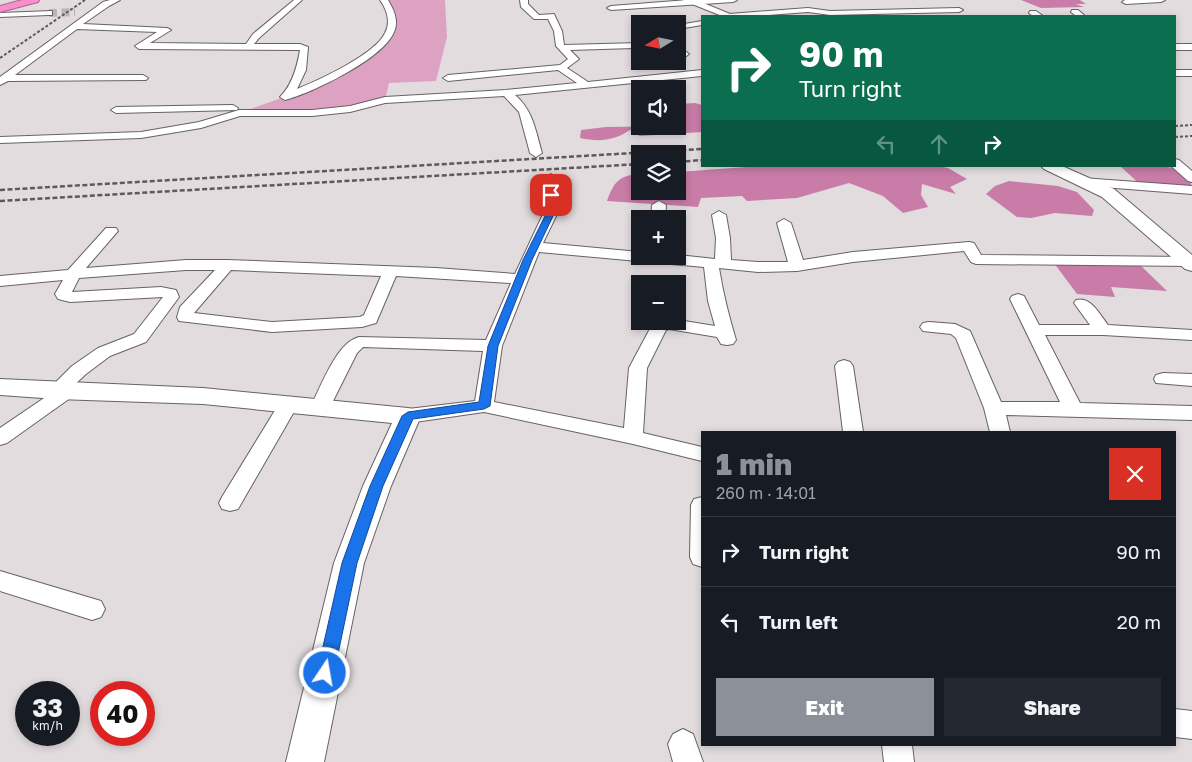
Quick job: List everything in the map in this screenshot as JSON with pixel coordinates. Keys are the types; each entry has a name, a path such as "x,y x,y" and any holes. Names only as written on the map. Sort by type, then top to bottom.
{"highway":[{"path":"0,5 18,0"},
{"path":"0,9 34,0"}],"street":[{"path":"3,80 102,7 116,0"},
{"path":"248,47 256,36 298,0"},
{"path":"0,140 141,136 201,125 280,99 340,74 367,56 388,38 392,27 390,9 384,0"},
{"path":"448,78 563,67 574,59 560,44 558,31 551,16 537,16 524,5 524,0"},
{"path":"611,8 733,0"},
{"path":"941,0 967,15"},
{"path":"1126,2 1161,0"},
{"path":"691,2 727,15"},
{"path":"793,3 818,3"},
{"path":"83,11 102,7"},
{"path":"743,15 808,10 830,13 959,10"},
{"path":"0,15 49,13"},
{"path":"686,26 701,22"},
{"path":"77,27 103,26 130,30 168,30 140,46 300,46 305,49 301,70 280,99"},
{"path":"560,44 616,39"},
{"path":"560,44 631,45"},
{"path":"1176,47 1192,47"},
{"path":"563,67 561,68 573,78 585,84"},
{"path":"239,113 312,113 350,109 385,100 506,93 701,73"},
{"path":"1176,73 1192,73"},
{"path":"3,80 143,78"},
{"path":"506,93 518,100 527,115 536,153"},
{"path":"116,110 252,108"},
{"path":"1176,164 1192,178"},
{"path":"1051,167 1108,193 1190,263"},
{"path":"484,406 493,346 520,279 551,212 551,178"},
{"path":"1082,182 1192,190"},
{"path":"633,437 638,368 659,327 668,324 726,337 716,301 717,263 723,238 719,216"},
{"path":"784,223 796,266"},
{"path":"0,438 61,392 79,370 104,352 140,338 171,296 170,292 161,292 64,296 63,294 74,273 111,231"},
{"path":"686,260 758,267 796,266 853,256 969,246 976,259 1190,263"},
{"path":"535,247 631,255"},
{"path":"0,281 74,273 186,265 227,265 520,279"},
{"path":"227,265 186,311 185,317 272,327 362,322 370,319 372,316 390,272"},
{"path":"1018,299 1073,409"},
{"path":"1082,303 1103,330"},
{"path":"929,327 955,329 964,335 994,408 1000,431"},
{"path":"1035,330 1103,330 1192,335"},
{"path":"321,406 349,350 359,342 493,346"},
{"path":"844,366 852,431"},
{"path":"1163,379 1192,380"},
{"path":"0,387 61,392 203,396 321,406 408,416 484,406 633,437 701,454"},
{"path":"230,503 289,403"},
{"path":"994,408 1192,413"},
{"path":"305,762 349,563 377,486 408,416"},
{"path":"0,581 92,609"},
{"path":"1176,722 1192,726"},
{"path":"897,746 899,762"}],"shaded area":[{"path":"384,0 445,0 447,37 436,81 389,83 385,100 350,109 239,113 304,90 367,56 392,27"},
{"path":"1021,0 1080,0 1086,4 1076,4 1084,7 1041,8"},
{"path":"686,104 701,105 701,132 686,133"},
{"path":"631,127 631,131 606,140 580,138 581,130"},
{"path":"746,167 943,167 967,179 950,187 956,194 922,184 921,195 928,207 903,213 883,196 849,183 797,198 747,201 742,196 701,198 698,207 607,201 615,184 631,175 631,200 686,200 686,171"},
{"path":"1121,167 1168,167 1175,169 1184,173 1190,180 1192,190 1143,187"},
{"path":"1009,181 1058,186 1077,192 1094,210 1092,216 1055,213 1031,218 1017,217 986,194 995,186"},
{"path":"1051,259 1137,262 1167,291 1111,287 1115,297 1077,294"}],"tunnel":[{"path":"49,13 75,12"}],"railway":[{"path":"0,58 85,0"},
{"path":"1176,126 1192,125"},
{"path":"1176,137 1192,136"},
{"path":"0,190 701,149"},
{"path":"686,161 701,160"},
{"path":"0,201 631,165"}],"route":[{"path":"325,673 349,563 377,486 408,416 484,406 493,346 528,260 551,212 551,195"}]}
